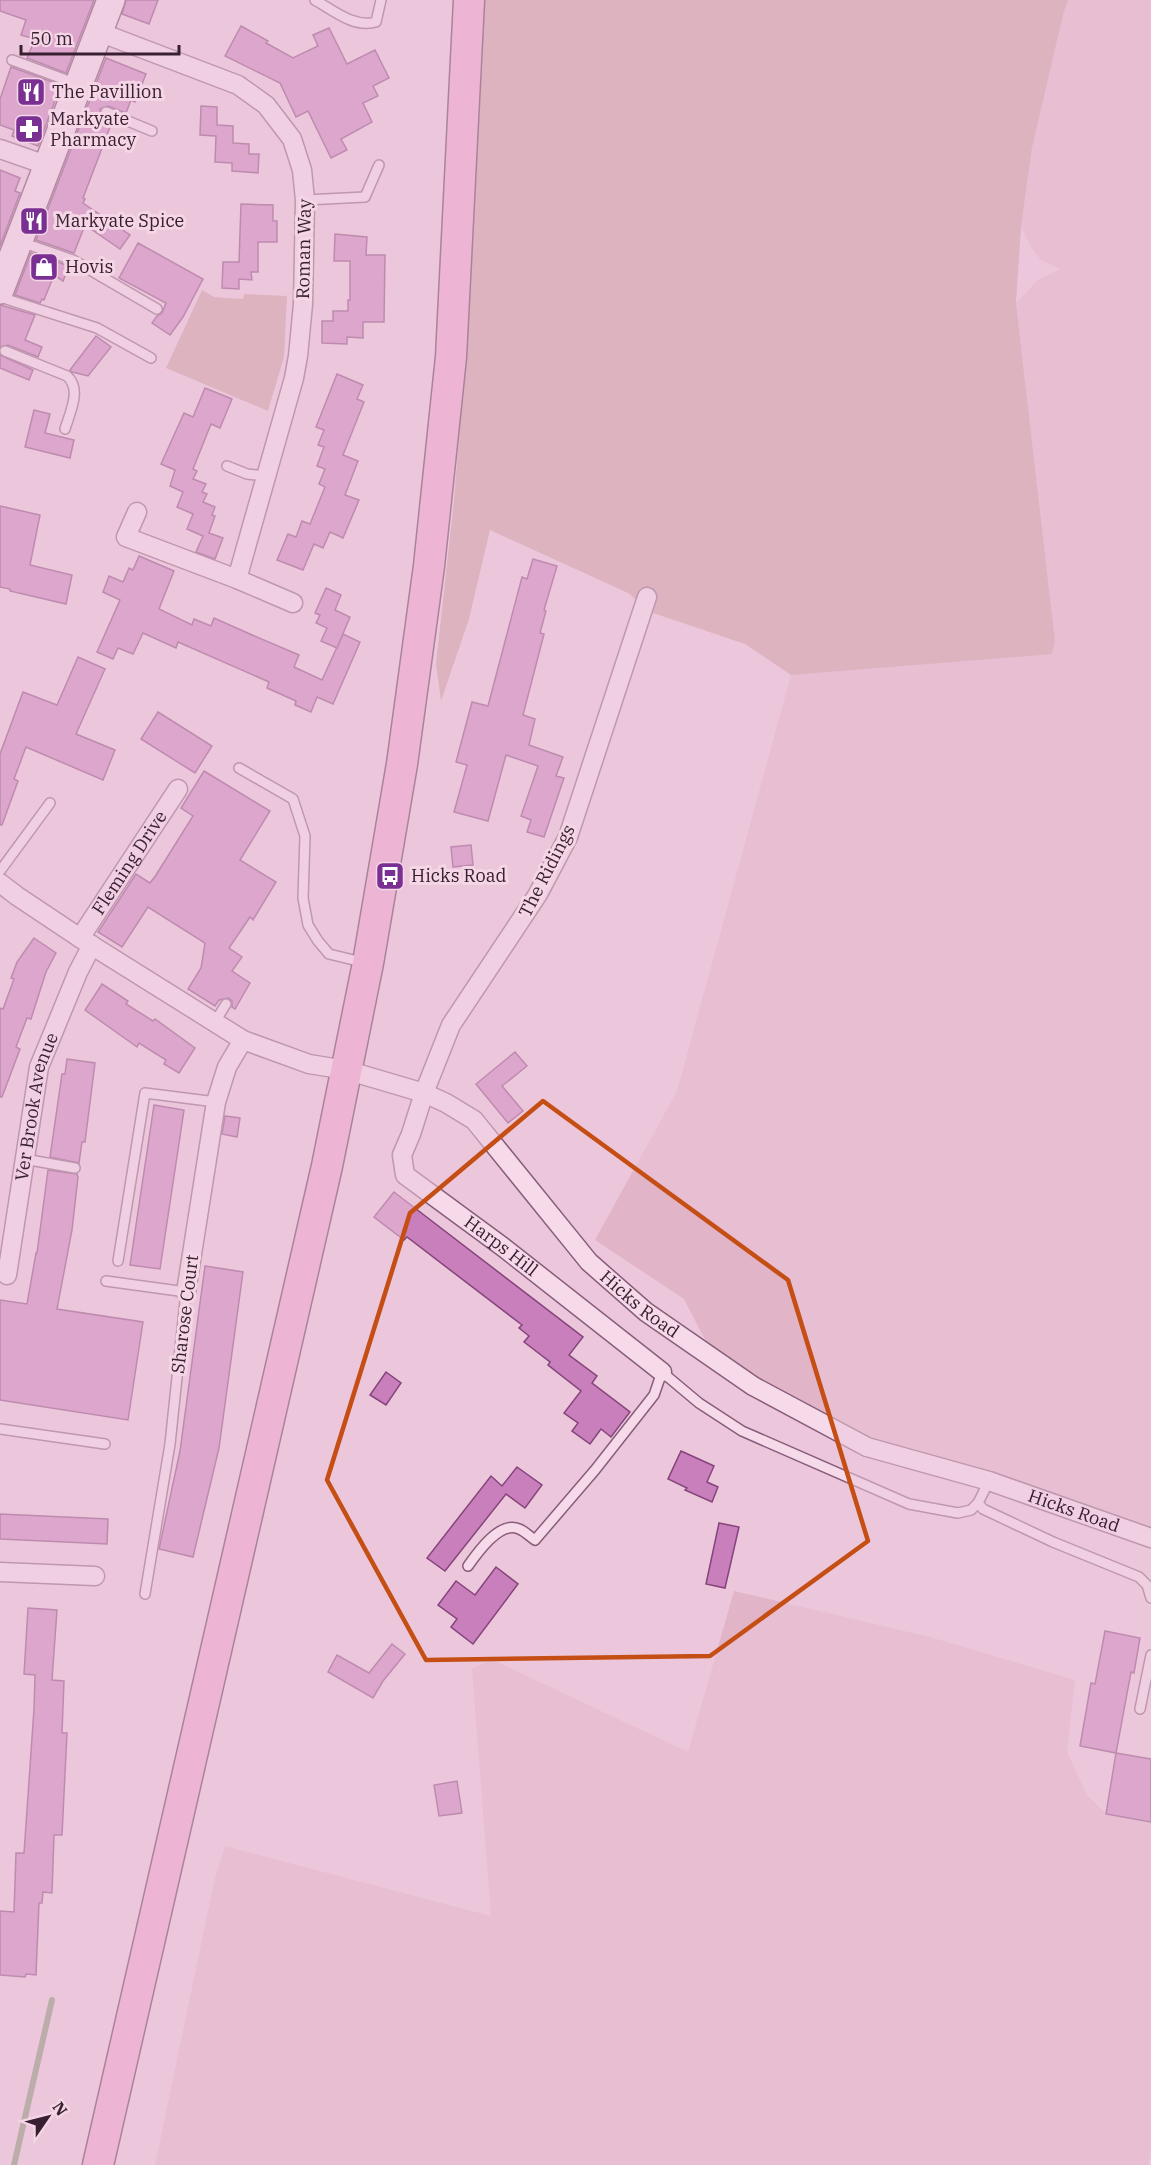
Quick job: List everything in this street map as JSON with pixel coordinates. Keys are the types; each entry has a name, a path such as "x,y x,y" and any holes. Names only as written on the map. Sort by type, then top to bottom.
{"main road":[{"path":"98,2165 327,1166 368,963 402,764 429,566 451,357 469,0"}],"street":[{"path":"1,287 78,96 111,0"},
{"name":"Roman Way","path":"99,32 238,85 266,105 292,139 302,170 305,201 303,304 298,356 237,579"},
{"path":"0,149 49,166"},
{"path":"137,512 126,537 293,603"},
{"name":"The Ridings","path":"424,1093 451,1025 538,894 568,837 647,597"},
{"name":"Fleming Drive","path":"86,941 178,789"},
{"name":"Hicks Road","path":"0,883 16,896 243,1040 309,1064 346,1070 424,1093 474,1120 588,1262 646,1312 753,1386 867,1447 988,1481 1151,1538"},
{"name":"Ver Brook Avenue","path":"7,1275 39,1067 78,972 86,941"},
{"name":"Sharose Court","path":"186,1293 216,1102 226,1067 243,1040"},
{"name":"Harps Hill","path":"424,1093 415,1124 402,1155 405,1175 503,1247 663,1372"},
{"path":"0,1572 95,1576"}],"lane":[{"path":"315,0 356,23 366,24 376,22 381,0"},
{"path":"12,60 78,96"},
{"path":"106,112 152,132"},
{"path":"305,201 366,197 379,165"},
{"path":"19,242 73,260 157,309"},
{"path":"1,287 97,328 151,358"},
{"path":"4,351 67,376 71,380 75,392 65,429"},
{"path":"227,466 247,474 266,476"},
{"path":"239,768 293,799 305,836 303,898 306,916 308,925 318,942 329,954 368,963"},
{"path":"0,871 50,802"},
{"path":"215,1022 226,1004"},
{"path":"118,1261 145,1093 216,1102"},
{"path":"24,1159 75,1168"},
{"path":"106,1281 186,1293"},
{"name":"Sharose Court","path":"146,1594 170,1444 186,1293"},
{"path":"468,1566 483,1545 511,1527 519,1528 535,1540 595,1470 654,1395 663,1372 699,1403 741,1431 749,1432 909,1504 958,1513 971,1510 978,1503 988,1481"},
{"path":"0,1429 105,1444"},
{"path":"978,1503 995,1516 1139,1577 1147,1585 1151,1598"},
{"path":"1140,1709 1151,1655"}],"highlighted area":[{"path":"543,1101 788,1280 868,1541 710,1656 426,1660 327,1480 410,1213"}],"shaded area":[{"path":"485,0 1068,0 1032,148 1021,227 1016,303 1055,641 1052,654 791,675 745,644 653,613 628,593 490,530 469,619 441,701 436,664 454,500 470,298"},
{"path":"1068,0 1151,0 1151,1529 1058,1503 910,1448 878,1449 715,1359 684,1299 595,1240 677,1091 791,675 1052,653 1055,641 1016,303 1038,280 1060,269 1041,260 1031,247 1021,227 1032,148"},
{"path":"202,290 214,297 243,299 244,294 287,296 284,357 268,411 166,368"},
{"path":"734,1591 930,1637 1075,1680 1067,1752 1087,1795 1106,1814 1151,1822 1151,2148 1148,2165 155,2165 214,1882 225,1846 491,1916 472,1669 491,1659 688,1752"}],"building":[{"path":"0,0 94,0 66,73 27,58 35,39 21,35 26,20 0,11"},
{"path":"126,0 158,0 149,24 122,14"},
{"path":"241,26 293,58 318,46 313,35 329,28 347,64 375,50 389,78 373,86 378,96 363,103 372,122 341,139 347,150 331,158 308,111 296,117 280,83 225,56"},
{"path":"106,58 146,74 135,102 131,100 126,113 108,106 100,109 101,117 112,122 83,203 130,235 120,249 85,225 74,253 36,240"},
{"name":"The Pavillion","path":"11,67 61,85 38,146 12,136 14,130 0,125 0,99"},
{"path":"201,106 217,107 217,125 233,126 233,143 249,144 249,154 259,154 258,173 232,171 232,163 215,162 216,136 200,135"},
{"path":"0,170 20,178 15,191 20,193 0,246"},
{"path":"241,204 273,205 273,221 277,221 277,242 258,242 258,272 251,272 252,280 239,279 239,289 222,288 223,262 239,262"},
{"path":"335,234 367,237 366,255 385,255 384,322 363,322 363,338 347,337 347,344 322,343 322,321 333,321 333,311 348,311 348,300 350,300 350,261 334,261"},
{"path":"138,243 203,279 183,317 170,335 152,323 162,313 166,303 119,278"},
{"path":"31,253 69,266 63,281 54,275 44,300 42,299 40,303 15,295"},
{"path":"0,305 35,315 25,340 42,347 38,357 8,345 0,347"},
{"path":"96,336 111,347 88,376 72,372 70,370"},
{"path":"0,355 33,370 29,380 0,368"},
{"path":"337,374 363,385 357,399 364,402 343,455 358,461 345,495 359,500 343,538 330,532 323,548 314,544 303,570 277,560 288,534 296,537 302,521 310,524 325,487 319,484 325,469 317,466 324,447 318,445 324,430 316,427"},
{"path":"205,388 232,399 220,428 211,424 193,469 197,471 193,479 206,484 202,492 207,494 203,502 215,507 212,515 215,516 209,533 223,538 215,559 196,552 203,536 187,529 193,514 177,507 183,492 170,486 175,470 161,464 184,413 193,417"},
{"path":"34,410 50,414 45,433 74,440 70,458 25,447"},
{"path":"0,506 40,515 30,565 72,575 66,604 0,587"},
{"path":"139,556 174,571 159,609 192,625 194,619 211,626 214,618 299,655 294,667 322,680 343,634 360,642 333,704 317,697 311,712 295,705 296,701 267,688 269,682 178,642 176,648 143,633 133,654 118,648 113,659 97,652 120,600 103,592 109,576 123,582 129,568 133,570"},
{"path":"533,559 557,566 544,610 546,611 540,633 544,634 523,715 535,719 529,745 563,757 556,776 564,778 544,837 527,832 531,820 521,816 538,766 506,755 488,821 454,812 467,765 456,762 472,702 488,706 522,577 527,579"},
{"path":"326,588 341,595 335,610 350,617 337,648 321,641 327,628 316,623 320,615 315,613"},
{"path":"78,657 105,669 76,734 115,750 103,780 26,747 14,779 18,781 2,825 0,825 0,754 23,692 57,705"},
{"path":"158,712 212,746 195,773 141,739"},
{"path":"204,771 270,811 240,860 276,882 253,920 250,917 229,948 242,957 232,971 250,983 235,1009 229,998 219,1000 215,1006 188,989 201,968 205,943 148,907 122,947 98,932 136,874 150,883 156,875 193,816 181,808"},
{"path":"471,845 473,865 453,867 451,847"},
{"path":"34,938 56,953 46,972 31,1019 27,1018 16,1047 20,1049 2,1097 0,1097 0,1008 3,1009 14,979 11,978 17,962"},
{"path":"102,984 128,1001 126,1004 153,1021 155,1019 195,1048 179,1073 164,1064 166,1060 139,1043 137,1047 85,1010"},
{"path":"515,1052 527,1066 502,1086 523,1111 508,1123 476,1084"},
{"path":"67,1059 95,1063 85,1142 82,1142 79,1163 50,1157 62,1074 65,1074"},
{"path":"154,1105 184,1110 160,1269 130,1265"},
{"path":"225,1116 240,1118 237,1137 222,1134"},
{"path":"48,1170 77,1174 78,1177 72,1230 57,1309 143,1322 128,1420 0,1400 0,1300 27,1304 37,1253"},
{"path":"394,1192 583,1337 569,1355 597,1376 592,1383 630,1412 611,1437 601,1429 590,1444 572,1431 578,1423 564,1413 581,1391 524,1342 529,1336 519,1328 522,1325 407,1237 404,1240 374,1217"},
{"path":"205,1266 243,1272 219,1448 193,1557 159,1549 180,1451"},
{"path":"386,1372 401,1383 386,1405 370,1395"},
{"path":"681,1451 714,1466 707,1482 718,1487 712,1502 685,1490 687,1488 668,1479"},
{"path":"517,1467 542,1485 525,1508 506,1494 445,1571 427,1558 491,1476 502,1486"},
{"path":"0,1514 108,1519 107,1544 0,1539"},
{"path":"719,1523 739,1527 725,1588 706,1584"},
{"path":"496,1567 518,1584 473,1644 451,1627 457,1619 438,1605 456,1581 475,1595"},
{"path":"28,1608 57,1610 52,1680 64,1681 62,1733 67,1733 62,1835 54,1835 52,1893 43,1892 42,1903 39,1903 36,1975 26,1974 25,1977 0,1975 0,1911 14,1912 16,1853 24,1853 35,1675 24,1674"},
{"path":"1105,1631 1140,1638 1134,1673 1131,1672 1116,1753 1080,1746 1091,1683 1095,1684"},
{"path":"392,1644 405,1654 383,1681 373,1698 328,1672 337,1655 369,1673"},
{"path":"1116,1753 1151,1759 1151,1822 1106,1814"},
{"path":"457,1781 462,1813 439,1816 434,1785"}],"waterway":[{"path":"14,2165 52,2000"}],"place":[{"name":"The Pavillion","path":"31,92"},
{"name":"Markyate Pharmacy","path":"29,129"},
{"name":"Markyate Spice","path":"34,221"},
{"name":"Hovis","path":"44,267"},
{"name":"Hicks Road","path":"390,876"}]}
